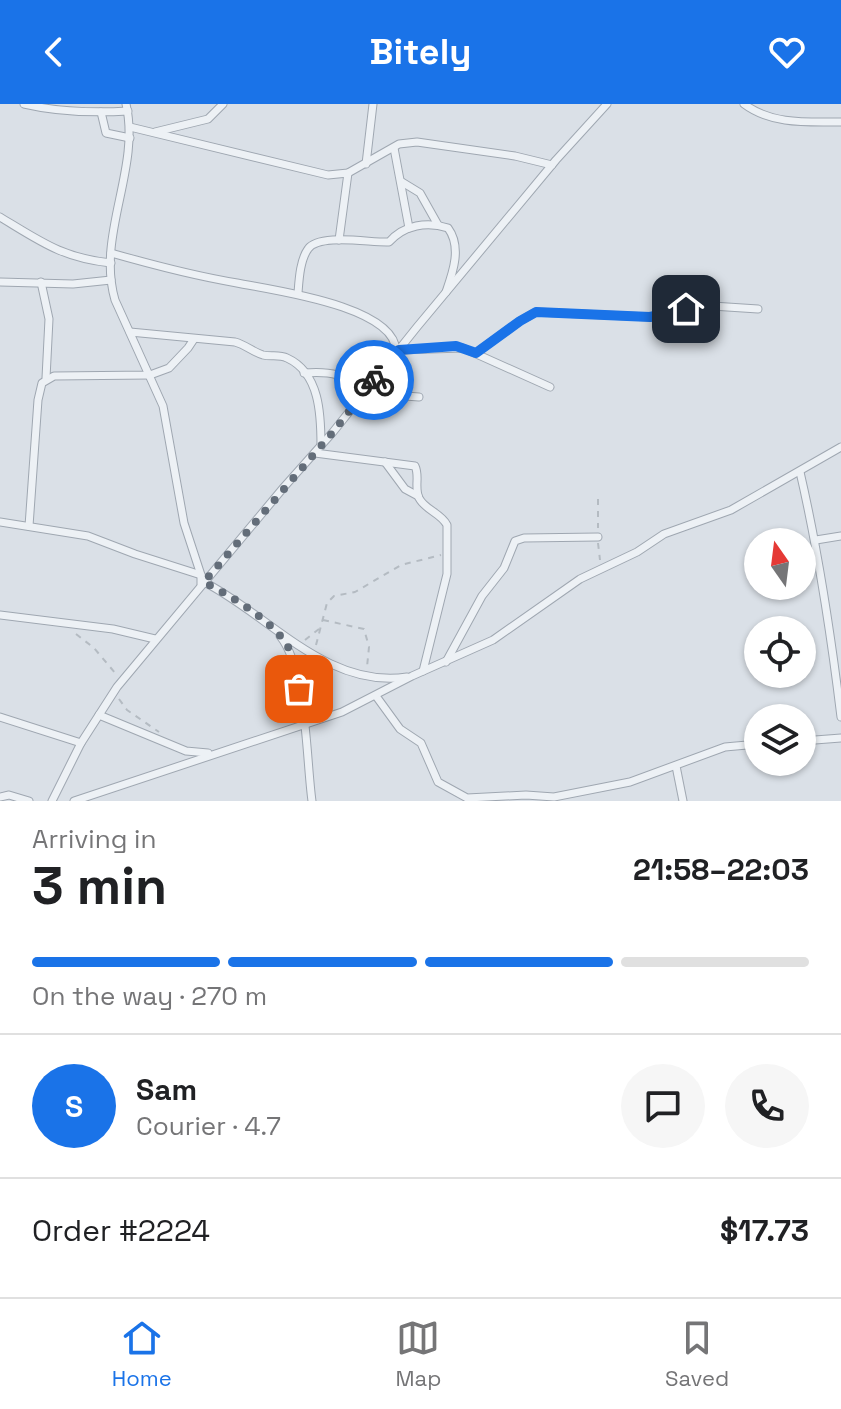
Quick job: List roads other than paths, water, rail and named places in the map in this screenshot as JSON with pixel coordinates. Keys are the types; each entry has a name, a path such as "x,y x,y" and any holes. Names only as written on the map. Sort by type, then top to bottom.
{"street":[{"path":"24,104 44,109 101,112 127,107 130,138 117,207 111,280 115,300 163,406 184,523 202,581"},
{"path":"153,132 208,119 223,104"},
{"path":"366,164 373,104"},
{"path":"52,801 81,743 115,689 202,581 321,446 552,165 607,104"},
{"path":"744,104 751,110 786,121 841,122"},
{"path":"101,112 106,133 130,138"},
{"path":"130,127 328,175 348,173 394,148 417,142 515,156 552,165"},
{"path":"394,148 409,228"},
{"path":"339,240 348,173"},
{"path":"402,182 420,193 438,225"},
{"path":"0,217 56,250 86,260 111,263"},
{"path":"298,293 306,251 312,245 339,240 389,242 401,230 438,225 448,228 456,247 451,279 444,296"},
{"path":"111,253 328,301 385,328 397,351"},
{"path":"0,282 73,284 111,280"},
{"path":"29,526 38,400 46,378 49,319 41,282"},
{"path":"476,353 536,312 650,317 697,305 758,309"},
{"path":"130,332 235,342 262,354 284,356 299,365 320,404 321,446"},
{"path":"46,378 150,375 169,368 194,339"},
{"path":"397,351 456,346 550,387"},
{"path":"304,373 340,374 356,384 364,394 419,397"},
{"path":"74,801 304,725 376,696 511,629 580,579 629,556 664,534 731,510 841,447"},
{"path":"315,453 415,466 418,496"},
{"path":"385,462 405,489 444,518 449,531 447,574 423,671"},
{"path":"800,472 813,528"},
{"path":"0,522 88,536 202,581 246,607 277,632 313,654 365,676 380,679 412,676"},
{"path":"841,536 816,540 836,638 841,717"},
{"path":"446,662 482,596 504,568 515,541 524,538 598,537"},
{"path":"0,615 62,621 155,639"},
{"path":"277,632 290,651 304,725 312,801"},
{"path":"376,696 400,729 421,743 438,782 465,800 512,795 556,799 630,782 725,747 744,745"},
{"path":"99,715 186,751 218,753"},
{"path":"0,717 81,743"},
{"path":"816,740 841,738"},
{"path":"676,766 683,801"},
{"path":"0,797 12,796 29,801"}]}
